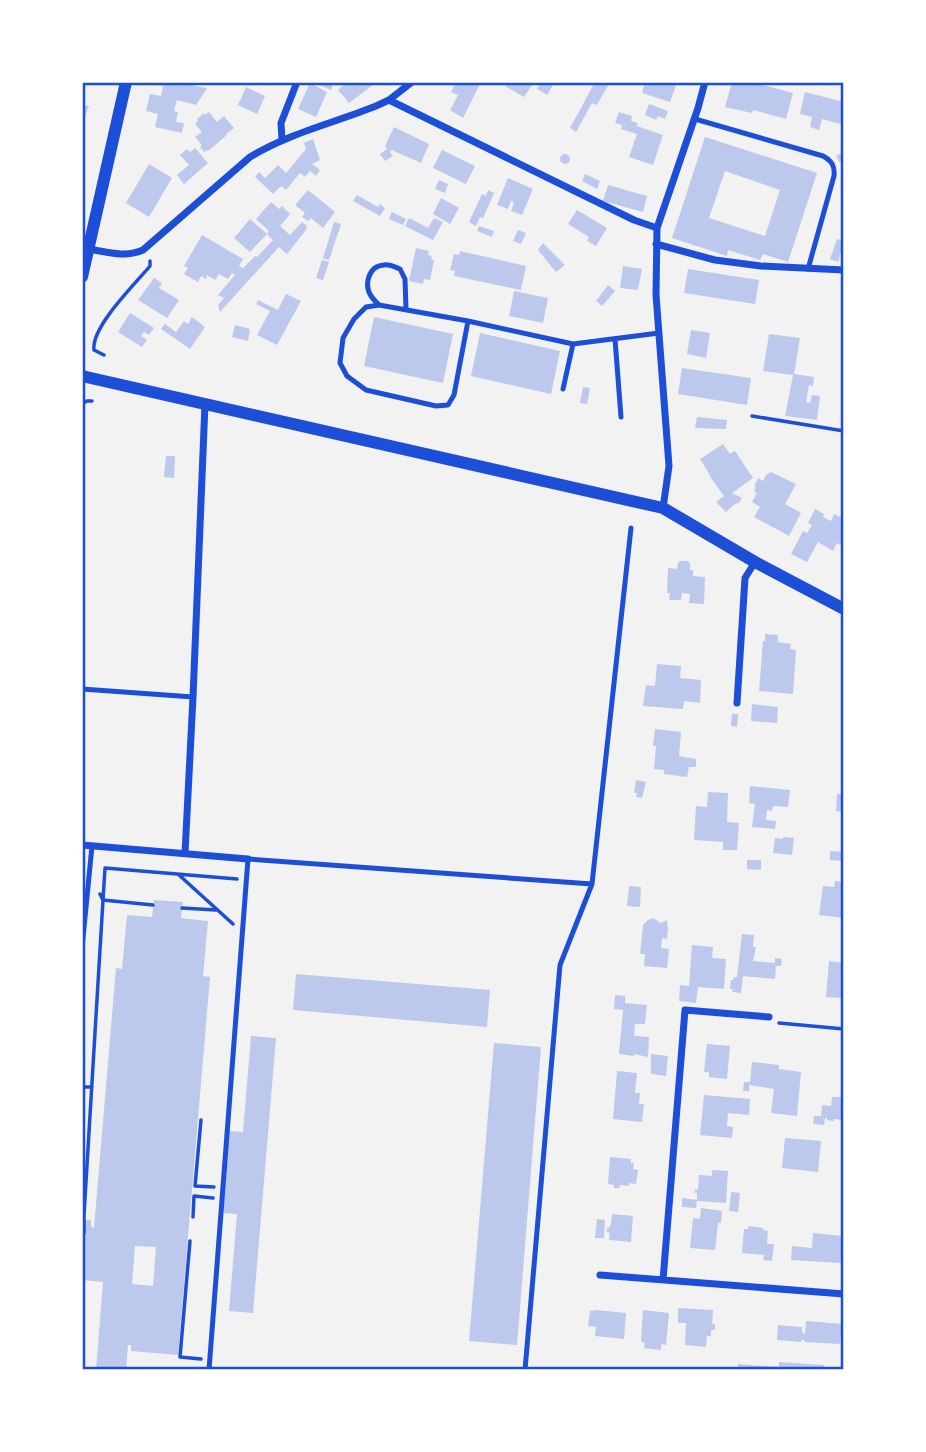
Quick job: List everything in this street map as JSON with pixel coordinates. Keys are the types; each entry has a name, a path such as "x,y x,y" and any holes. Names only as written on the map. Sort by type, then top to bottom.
{"street":[{"path":"82,277 126,82"},
{"path":"282,140 281,123 297,82"},
{"path":"89,249 135,254 150,245 250,157 282,140 389,100 412,82"},
{"path":"663,508 669,466 656,295 657,228 705,82"},
{"path":"389,100 634,220 657,228"},
{"path":"656,244 715,260 761,266 844,270"},
{"path":"82,376 663,508 755,562 844,609"},
{"path":"184,853 205,404"},
{"path":"737,704 746,578 755,562"},
{"path":"82,845 248,859"},
{"path":"663,1280 685,1010 769,1017"},
{"path":"600,1275 844,1294"}],"lane":[{"path":"695,119 830,160 835,171 834,176 808,269"},
{"path":"379,305 369,290 369,275 374,268 393,266 400,269 405,279 406,309"},
{"path":"468,321 454,395 449,405 436,406 366,390 346,376 340,363 343,338 354,319 366,307 379,305 468,321 573,344 659,333"},
{"path":"615,340 621,417"},
{"path":"563,389 573,344"},
{"path":"526,1370 560,965 592,884 631,528"},
{"path":"82,689 193,698"},
{"path":"82,947 92,846"},
{"path":"209,1370 248,859 592,884"}],"path":[{"path":"104,355 94,350 95,336 102,323 150,266 150,245"},
{"path":"82,404 92,401"},
{"path":"752,416 844,432"},
{"path":"82,1233 105,868 246,880"},
{"path":"89,874 103,900"},
{"path":"179,875 242,933"},
{"path":"103,900 153,905"},
{"path":"182,908 218,911"},
{"path":"769,1017 775,1023 844,1029"},
{"path":"82,1087 92,1087"},
{"path":"201,1120 195,1186 223,1188"},
{"path":"192,1217 194,1196 222,1198"},
{"path":"190,1241 180,1357 210,1360"}],"building":[{"path":"157,82 189,82 194,86 207,88 196,105 177,100 174,111 178,112 176,122 184,123 182,133 155,127 158,114 146,111 150,94 161,96 163,86 157,85"},
{"path":"313,82 334,82 331,90"},
{"path":"347,82 374,84 349,103 338,90"},
{"path":"456,82 481,82 463,118 450,110 458,95 451,92"},
{"path":"507,82 534,82 524,97 505,86"},
{"path":"541,82 555,82 547,95 537,89"},
{"path":"595,82 610,82 598,103 592,103 576,132 570,128"},
{"path":"645,82 677,82 670,102 642,93"},
{"path":"732,82 760,82 759,84 793,93 786,119 753,110 752,113 725,107"},
{"path":"310,83 327,92 316,117 298,109"},
{"path":"246,87 265,96 257,114 238,105"},
{"path":"805,92 844,102 844,125 822,119 819,130 810,127 812,117 800,114"},
{"path":"649,104 668,111 665,119 658,116 656,120 645,115"},
{"path":"82,105 89,106 83,123 82,123"},
{"path":"209,112 217,122 224,116 234,128 204,152 195,137 202,132 195,124 204,113 205,115"},
{"path":"619,112 632,116 631,121 638,123 637,126 663,135 653,165 629,157 637,134 621,129 622,125 615,123"},
{"path":"394,127 429,144 421,163 392,150 390,152 393,156 385,161 380,154 387,149 385,146"},
{"path":"705,137 817,173 788,262 763,254 760,260 728,250 727,256 672,238","holes":["725,171 780,190 765,236 709,218"]},
{"path":"313,139 320,160 312,164 320,170 316,176 310,171 305,177 300,173 286,190 281,186 273,194 255,177 259,172 265,178 278,165 286,173 306,149 304,143"},
{"path":"195,148 208,163 184,184 177,175 189,165 180,155 187,149 190,152"},
{"path":"442,150 475,166 466,184 433,168"},
{"path":"844,152 844,160 839,162 836,156"},
{"path":"565,154 570,159 565,164 560,159"},
{"path":"149,164 172,178 149,217 126,203"},
{"path":"585,174 600,181 597,189 582,181"},
{"path":"508,178 533,189 522,215 511,211 514,203 511,201 508,209 497,205"},
{"path":"439,180 448,184 445,193 435,189"},
{"path":"608,185 647,196 643,212 603,201"},
{"path":"308,190 335,212 323,228 311,218 308,221 302,217 305,213 295,205"},
{"path":"488,190 494,193 483,218 480,217 476,226 469,222 482,194 486,196"},
{"path":"357,195 385,208 380,216 353,201"},
{"path":"441,198 459,208 450,224 433,214"},
{"path":"271,202 279,209 282,206 290,214 280,226 290,235 302,222 307,226 287,254 279,247 220,312 218,305 224,298 218,295 235,275 232,273 228,279 219,274 215,280 207,275 206,279 201,276 198,282 184,274 188,268 184,266 202,235 243,259 239,266 243,268 273,240 267,234 269,231 256,219"},
{"path":"577,210 607,228 596,246 587,241 589,237 568,224"},
{"path":"392,212 406,219 403,225 389,219"},
{"path":"409,218 428,228 434,218 443,222 433,240 405,226"},
{"path":"250,219 267,234 250,252 234,238"},
{"path":"334,222 341,224 329,260 323,258"},
{"path":"479,226 494,231 492,237 477,231"},
{"path":"518,230 526,233 521,244 513,241"},
{"path":"837,239 844,241 838,262 830,259"},
{"path":"543,243 565,265 556,272 538,250"},
{"path":"416,248 429,251 428,255 434,260 430,280 424,279 423,284 409,281"},
{"path":"460,251 526,266 521,290 454,276 455,271 450,270 454,254 459,255"},
{"path":"322,260 329,262 323,280 316,278"},
{"path":"623,266 642,269 638,290 620,288"},
{"path":"688,269 759,280 755,304 684,293"},
{"path":"154,278 162,283 159,288 179,300 167,318 138,300"},
{"path":"608,285 615,291 602,306 596,301"},
{"path":"514,291 548,298 543,323 509,316"},
{"path":"286,294 301,301 277,345 257,335 270,311 256,304 258,300 278,310"},
{"path":"130,313 154,328 149,335 144,332 141,336 147,340 142,347 118,332"},
{"path":"192,317 205,327 190,349 161,329 165,324 176,332 184,321 188,324"},
{"path":"374,317 453,334 443,383 364,366"},
{"path":"235,325 250,329 248,341 232,337"},
{"path":"691,330 710,333 706,358 687,354"},
{"path":"480,333 560,351 551,394 471,376"},
{"path":"769,334 800,338 794,374 814,377 813,386 809,385 806,402 810,403 812,395 820,396 817,420 785,416 793,375 763,371"},
{"path":"682,368 751,378 747,405 678,394"},
{"path":"583,387 590,388 587,404 580,403"},
{"path":"697,417 727,420 726,429 695,428"},
{"path":"723,444 730,454 735,451 753,478 732,493 742,498 726,512 716,502 724,496 700,459"},
{"path":"166,456 175,456 174,478 164,477"},
{"path":"771,472 796,484 785,504 801,513 789,536 754,517 760,507 752,502 757,493 754,492 754,486 758,478 763,481"},
{"path":"815,509 831,521 834,514 844,519 844,547 837,543 833,551 818,542 807,562 791,554 803,531 807,533 812,525 808,523"},
{"path":"680,561 688,561 693,576 705,577 704,604 689,603 690,594 682,593 681,600 669,600 668,568 677,569"},
{"path":"765,634 778,635 778,642 791,644 790,649 796,650 793,694 759,691"},
{"path":"657,664 681,666 680,678 701,680 700,703 684,701 683,709 643,706 646,685 655,686"},
{"path":"752,704 778,707 777,723 751,721"},
{"path":"732,714 738,714 737,727 731,726"},
{"path":"655,729 681,732 679,756 696,759 696,767 689,767 687,777 664,774 664,770 654,769"},
{"path":"636,780 646,782 642,798 636,797 637,793 634,793"},
{"path":"750,786 790,790 788,807 773,806 772,811 767,810 766,820 776,821 775,829 752,827 755,804 749,803"},
{"path":"708,792 728,793 727,822 739,823 737,850 723,850 723,842 694,840 696,806 707,807"},
{"path":"837,794 844,795 844,812 836,811"},
{"path":"775,838 794,838 792,855 773,853"},
{"path":"830,851 844,852 844,861 830,860"},
{"path":"747,860 761,860 761,870 747,869"},
{"path":"835,881 844,882 844,918 819,915 823,886 834,887"},
{"path":"629,886 641,887 640,907 627,906"},
{"path":"154,900 183,902 181,918 208,921 203,976 210,977 178,1355 131,1351 131,1345 128,1345 126,1370 96,1370 103,1282 82,1280 82,1220 91,1220 91,1227 94,1228 116,968 122,969 127,915 152,917","holes":["135,1246 156,1247 153,1286 132,1284"]},
{"path":"653,918 661,923 667,920 667,939 662,938 661,948 669,949 667,968 644,966 645,954 640,954 643,925"},
{"path":"742,934 754,935 753,947 756,947 753,961 775,963 775,958 782,959 781,966 776,966 775,979 743,976 741,993 732,992 733,989 730,989 731,980 737,977"},
{"path":"692,945 713,947 712,958 726,959 724,989 698,987 696,1003 679,1001 680,985 689,986"},
{"path":"829,961 844,963 844,998 826,997"},
{"path":"296,974 490,990 487,1027 293,1010"},
{"path":"615,995 625,996 625,1003 647,1005 645,1024 635,1024 634,1036 649,1037 648,1057 619,1054 623,1010 614,1009"},
{"path":"251,1036 276,1038 253,1313 229,1311 237,1214 221,1213 228,1131 243,1132"},
{"path":"494,1043 541,1047 517,1345 469,1341"},
{"path":"707,1044 730,1046 727,1079 709,1077 709,1072 704,1072"},
{"path":"651,1054 668,1056 666,1076 651,1074"},
{"path":"752,1062 779,1065 779,1069 801,1072 797,1116 771,1113 774,1089 749,1085 749,1091 743,1091 744,1082 750,1082"},
{"path":"617,1071 637,1073 635,1093 640,1093 639,1104 644,1104 642,1122 613,1119"},
{"path":"704,1095 750,1099 749,1115 728,1113 727,1126 733,1127 732,1138 700,1135"},
{"path":"832,1097 844,1097 844,1120 825,1118 824,1125 813,1124 814,1116 821,1116 822,1105 831,1106"},
{"path":"785,1138 821,1141 818,1172 782,1168"},
{"path":"610,1157 631,1159 631,1163 634,1163 633,1169 638,1170 636,1184 629,1183 629,1186 620,1185 619,1188 614,1188 614,1185 608,1184"},
{"path":"712,1170 728,1171 726,1203 697,1201 695,1189 698,1190 699,1175 712,1176"},
{"path":"731,1192 740,1193 738,1212 729,1211"},
{"path":"682,1198 697,1200 696,1208 682,1207"},
{"path":"701,1208 722,1211 715,1250 690,1248 693,1218 700,1219"},
{"path":"612,1214 633,1216 631,1242 609,1240 610,1233 607,1228 611,1224"},
{"path":"597,1219 605,1220 604,1238 595,1238"},
{"path":"748,1226 768,1231 767,1244 774,1244 772,1261 763,1260 764,1255 742,1253 744,1229 748,1229"},
{"path":"813,1233 843,1236 841,1263 791,1260 792,1246 812,1248"},
{"path":"678,1308 713,1310 712,1324 715,1324 715,1330 711,1330 711,1336 707,1336 706,1347 685,1345 686,1323 678,1323"},
{"path":"643,1310 669,1313 666,1345 661,1344 661,1350 644,1348 645,1343 641,1342"},
{"path":"590,1311 626,1313 624,1339 595,1336 596,1327 588,1326"},
{"path":"806,1321 842,1324 840,1344 777,1340 778,1325 802,1327 802,1333 805,1334"},
{"path":"779,1362 824,1365 824,1370 738,1370 738,1364 779,1367"}]}
